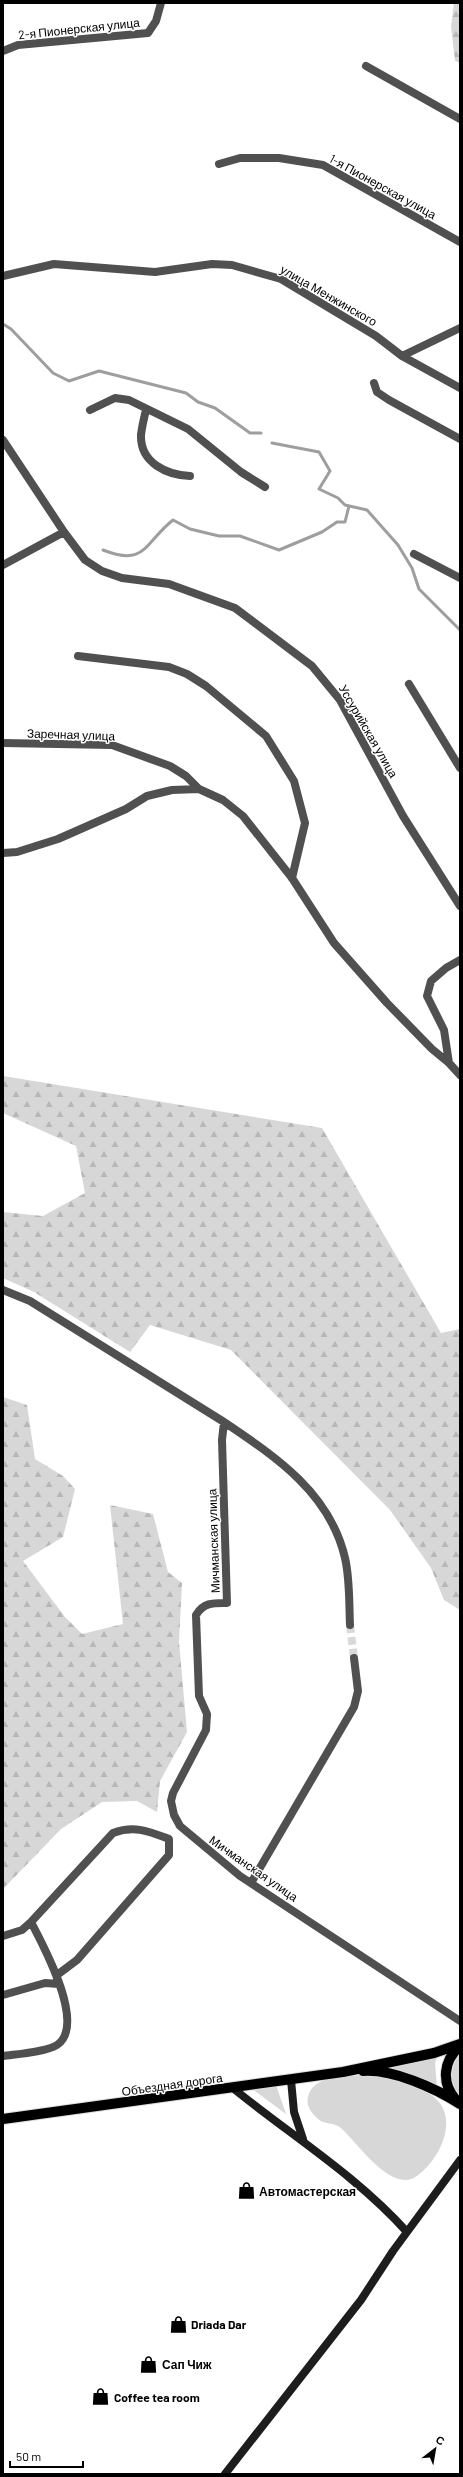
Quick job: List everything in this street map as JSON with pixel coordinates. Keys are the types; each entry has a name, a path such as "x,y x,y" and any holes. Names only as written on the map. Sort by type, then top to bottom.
{"main road":[{"path":"343,2072 434,2053 460,2045"},
{"path":"460,2045 450,2056 446,2078 451,2094 460,2104"},
{"path":"343,2072 368,2070 392,2075 432,2089 460,2104"},
{"name":"Объездная дорога","path":"3,2119 234,2089 343,2072"},
{"path":"291,2080 294,2112 303,2139"},
{"path":"234,2089 303,2139 332,2166 377,2201 407,2232"},
{"path":"224,2474 361,2300 407,2232 458,2162 460,2152"}],"street":[{"name":"2-я Пионерская улица","path":"3,51 18,45 148,33 154,25 161,3"},
{"path":"366,66 460,119"},
{"name":"1-я Пионерская улица","path":"219,164 240,158 279,158 323,165 460,242"},
{"name":"улица Менжинского","path":"3,276 54,264 155,272 220,264 269,275 281,279 341,313 376,336 402,356 460,388"},
{"path":"402,356 460,328"},
{"path":"374,383 377,392 389,400 460,439"},
{"path":"90,410 115,398 129,400 146,410 159,413 188,429 241,472 264,487"},
{"path":"146,410 141,436 146,456 159,468 175,476 190,476"},
{"path":"3,440 64,532 3,564"},
{"name":"Уссурийская улица","path":"64,532 85,560 102,571 122,578 169,584 235,608 312,666 340,700 403,816 460,906"},
{"path":"414,554 460,578"},
{"path":"78,656 169,667 187,674 206,686 266,736 294,781 305,823 292,878"},
{"path":"409,684 460,768"},
{"name":"Заречная улица","path":"3,743 112,745 170,766 186,776 199,789"},
{"path":"3,853 16,852 58,839 126,809 147,796 172,790 199,789 223,800 243,816 292,878 334,943 402,1018 432,1049 460,1074"},
{"path":"449,1063 446,1039 427,996 428,987 436,976 460,960"},
{"path":"3,1290 30,1301 224,1422 273,1455 304,1483 330,1518 345,1559 350,1625"},
{"name":"Мичманская улица","path":"224,1422 222,1440 227,1603 207,1604 200,1608 196,1614 199,1696 208,1717 206,1730 171,1801 174,1815 180,1826 201,1845 251,1883 460,2021"},
{"path":"251,1883 354,1707 358,1691 354,1658"},
{"path":"3,1936 22,1930 31,1922 113,1834 127,1828 149,1831 169,1839 169,1854 76,1960 57,1975"},
{"path":"3,2056 54,2046 62,2041 69,2017 57,1975 31,1922"},
{"path":"3,1995 45,1983 59,1984"}],"green space":[{"path":"454,3 460,3 460,63 455,61 451,26"},
{"path":"3,1076 322,1128 441,1333 460,1329 460,1610 444,1600 431,1568 390,1510 231,1350 150,1325 130,1352 34,1292 3,1278 3,1212 43,1216 85,1193 76,1146 3,1113"},
{"path":"3,1397 27,1405 35,1459 63,1476 75,1489 63,1537 23,1561 65,1617 82,1634 123,1624 110,1505 153,1514 168,1572 182,1583 179,1642 187,1732 160,1781 157,1812 137,1801 102,1802 61,1829 3,1889"},
{"path":"460,2053 460,2095 453,2085 452,2074 454,2064"},
{"path":"438,2055 435,2063 437,2087 391,2068"},
{"path":"368,2075 399,2082 428,2093 439,2102 444,2112 446,2124 445,2136 440,2148 434,2159 417,2176 407,2180 397,2178 386,2173 365,2154 341,2128 320,2120 310,2109 308,2097 311,2089 317,2084 324,2080 342,2076"},
{"path":"276,2085 286,2114 251,2088"}],"waterway":[{"path":"3,324 11,329 53,373 69,381 99,371 186,393 198,402 215,408 250,433 261,433"},
{"path":"272,443 319,452 330,471 319,489 338,498 345,505 367,510 398,545 412,568 419,589 460,630"},
{"path":"103,550 117,555 128,556 136,554 143,550 173,520 190,529 219,536 240,536 279,550 322,532 337,522 345,522 349,506"}],"tunnel":[{"path":"350,1625 354,1658"}],"place":[{"name":"Автомастерская","path":"246,2191"},
{"name":"Driada Dar","path":"178,2324"},
{"name":"Сап Чиж","path":"149,2364"},
{"name":"Coffee tea room","path":"101,2397"}]}
